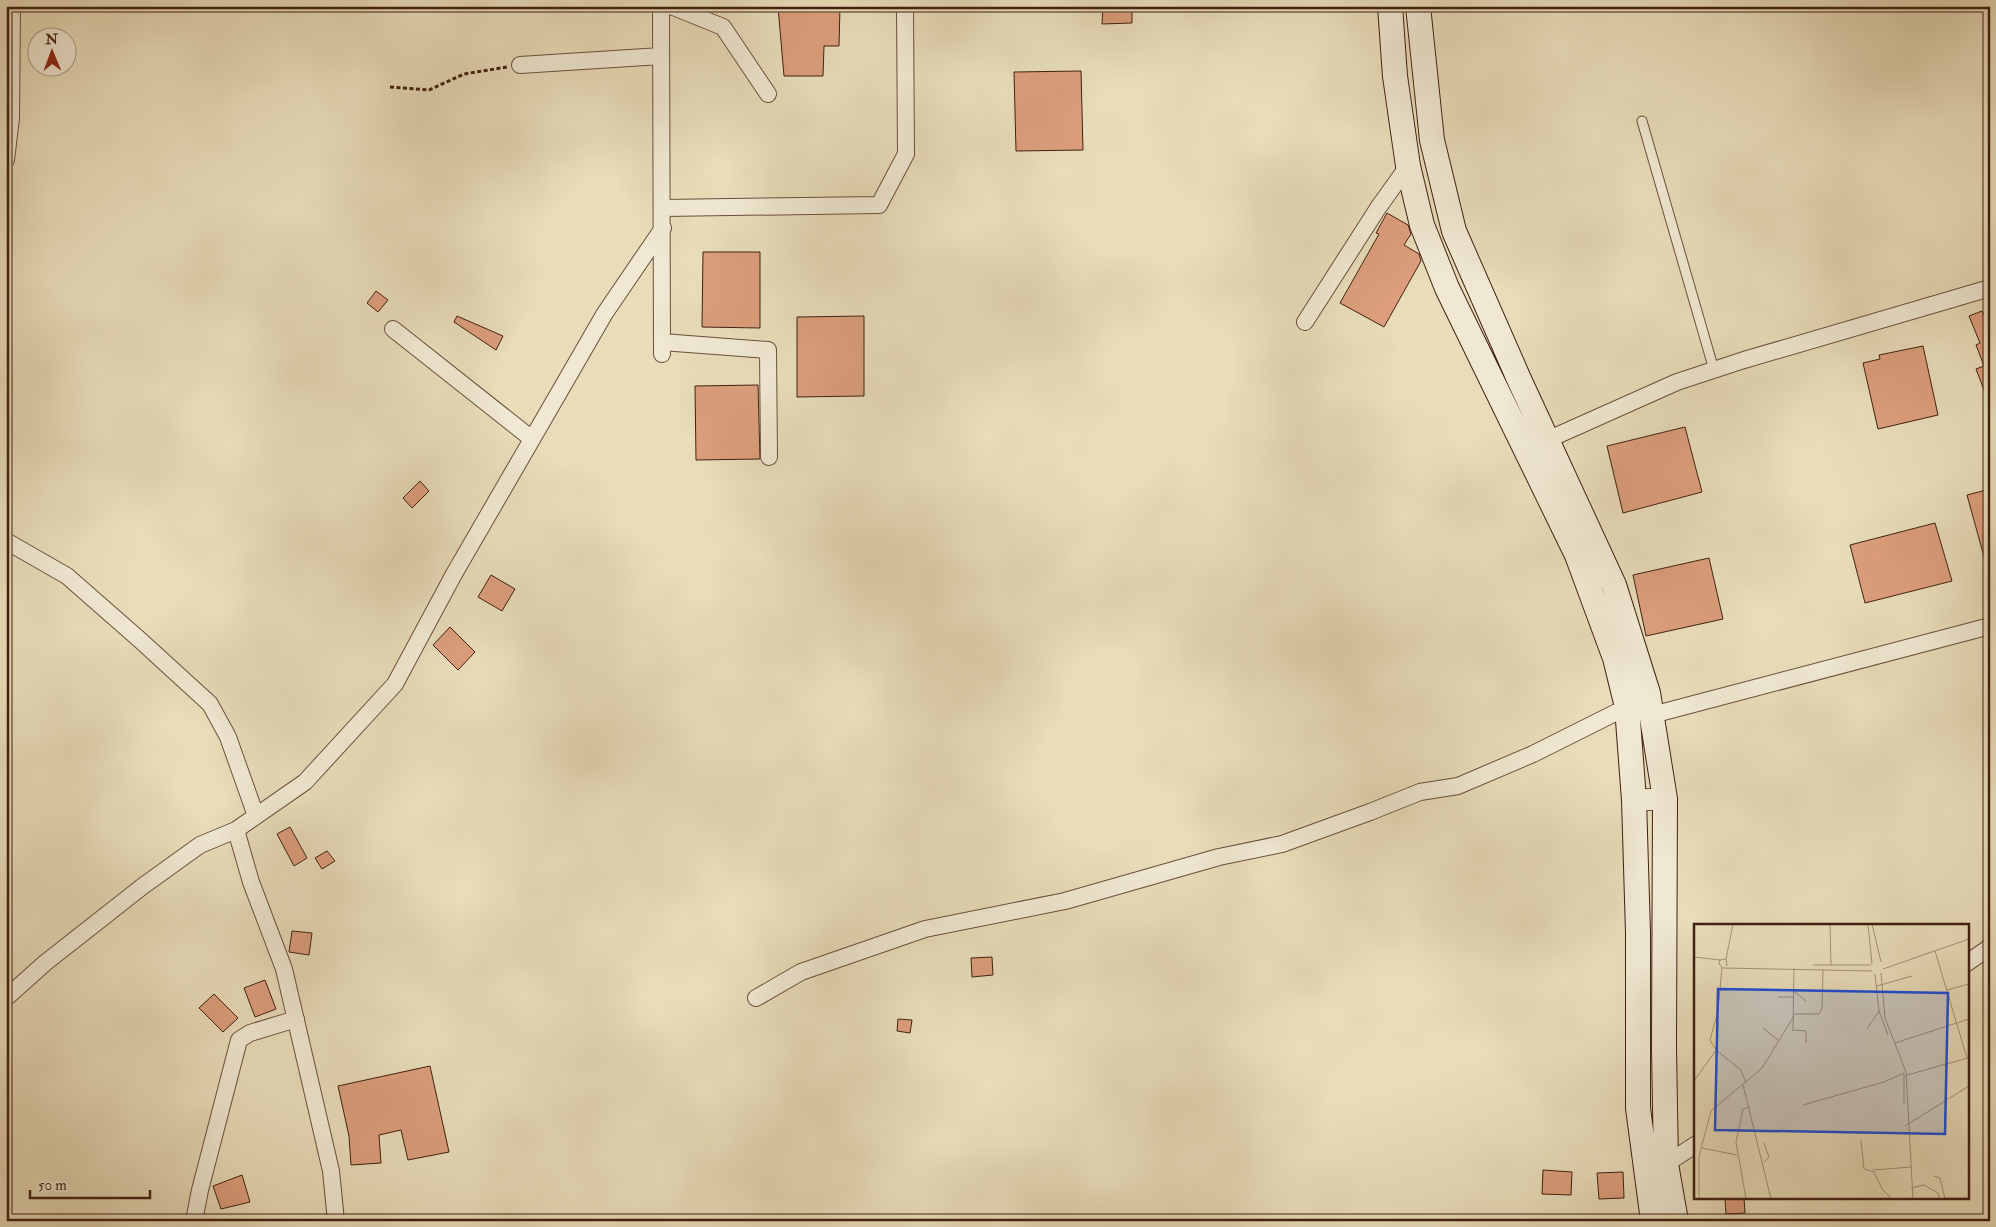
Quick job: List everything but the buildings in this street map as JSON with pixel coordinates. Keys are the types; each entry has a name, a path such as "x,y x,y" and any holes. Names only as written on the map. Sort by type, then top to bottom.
{"main road":[{"path":"1390,6 1396,76 1408,166 1422,225 1448,288 1577,555 1615,658 1627,707 1634,800 1638,933 1638,1108 1676,1221"},
{"path":"1418,6 1432,140 1454,230 1546,440 1614,585 1648,693 1665,799 1664,1048 1655,1162 1653,1221"}],"street":[{"path":"6,160 11,118 12,6"},
{"path":"661,6 662,348 768,350 769,457"},
{"path":"671,6 723,27 768,94"},
{"path":"662,208 879,205 906,154 905,6"},
{"path":"520,65 661,56"},
{"path":"1305,322 1378,208 1408,166"},
{"path":"6,998 45,963 143,886 200,845 236,830 305,782 395,684 454,574 605,313 663,228"},
{"path":"1546,440 1677,382 1990,288"},
{"path":"393,329 532,438"},
{"path":"6,541 66,576 210,704 228,737 256,816"},
{"path":"1652,716 1990,626"},
{"path":"756,998 801,972 925,929 1065,901 1219,857 1282,844 1420,792 1458,786 1533,754 1627,707"},
{"path":"1634,800 1665,799"},
{"path":"236,830 251,882 284,969 331,1171 336,1221"},
{"path":"1968,962 1990,947"},
{"path":"194,1221 238,1040 250,1034 296,1019"},
{"path":"1655,1162 1694,1145"}],"lane":[{"path":"1642,121 1714,370"}],"path":[{"path":"390,88 429,90 464,74 520,65"}]}
